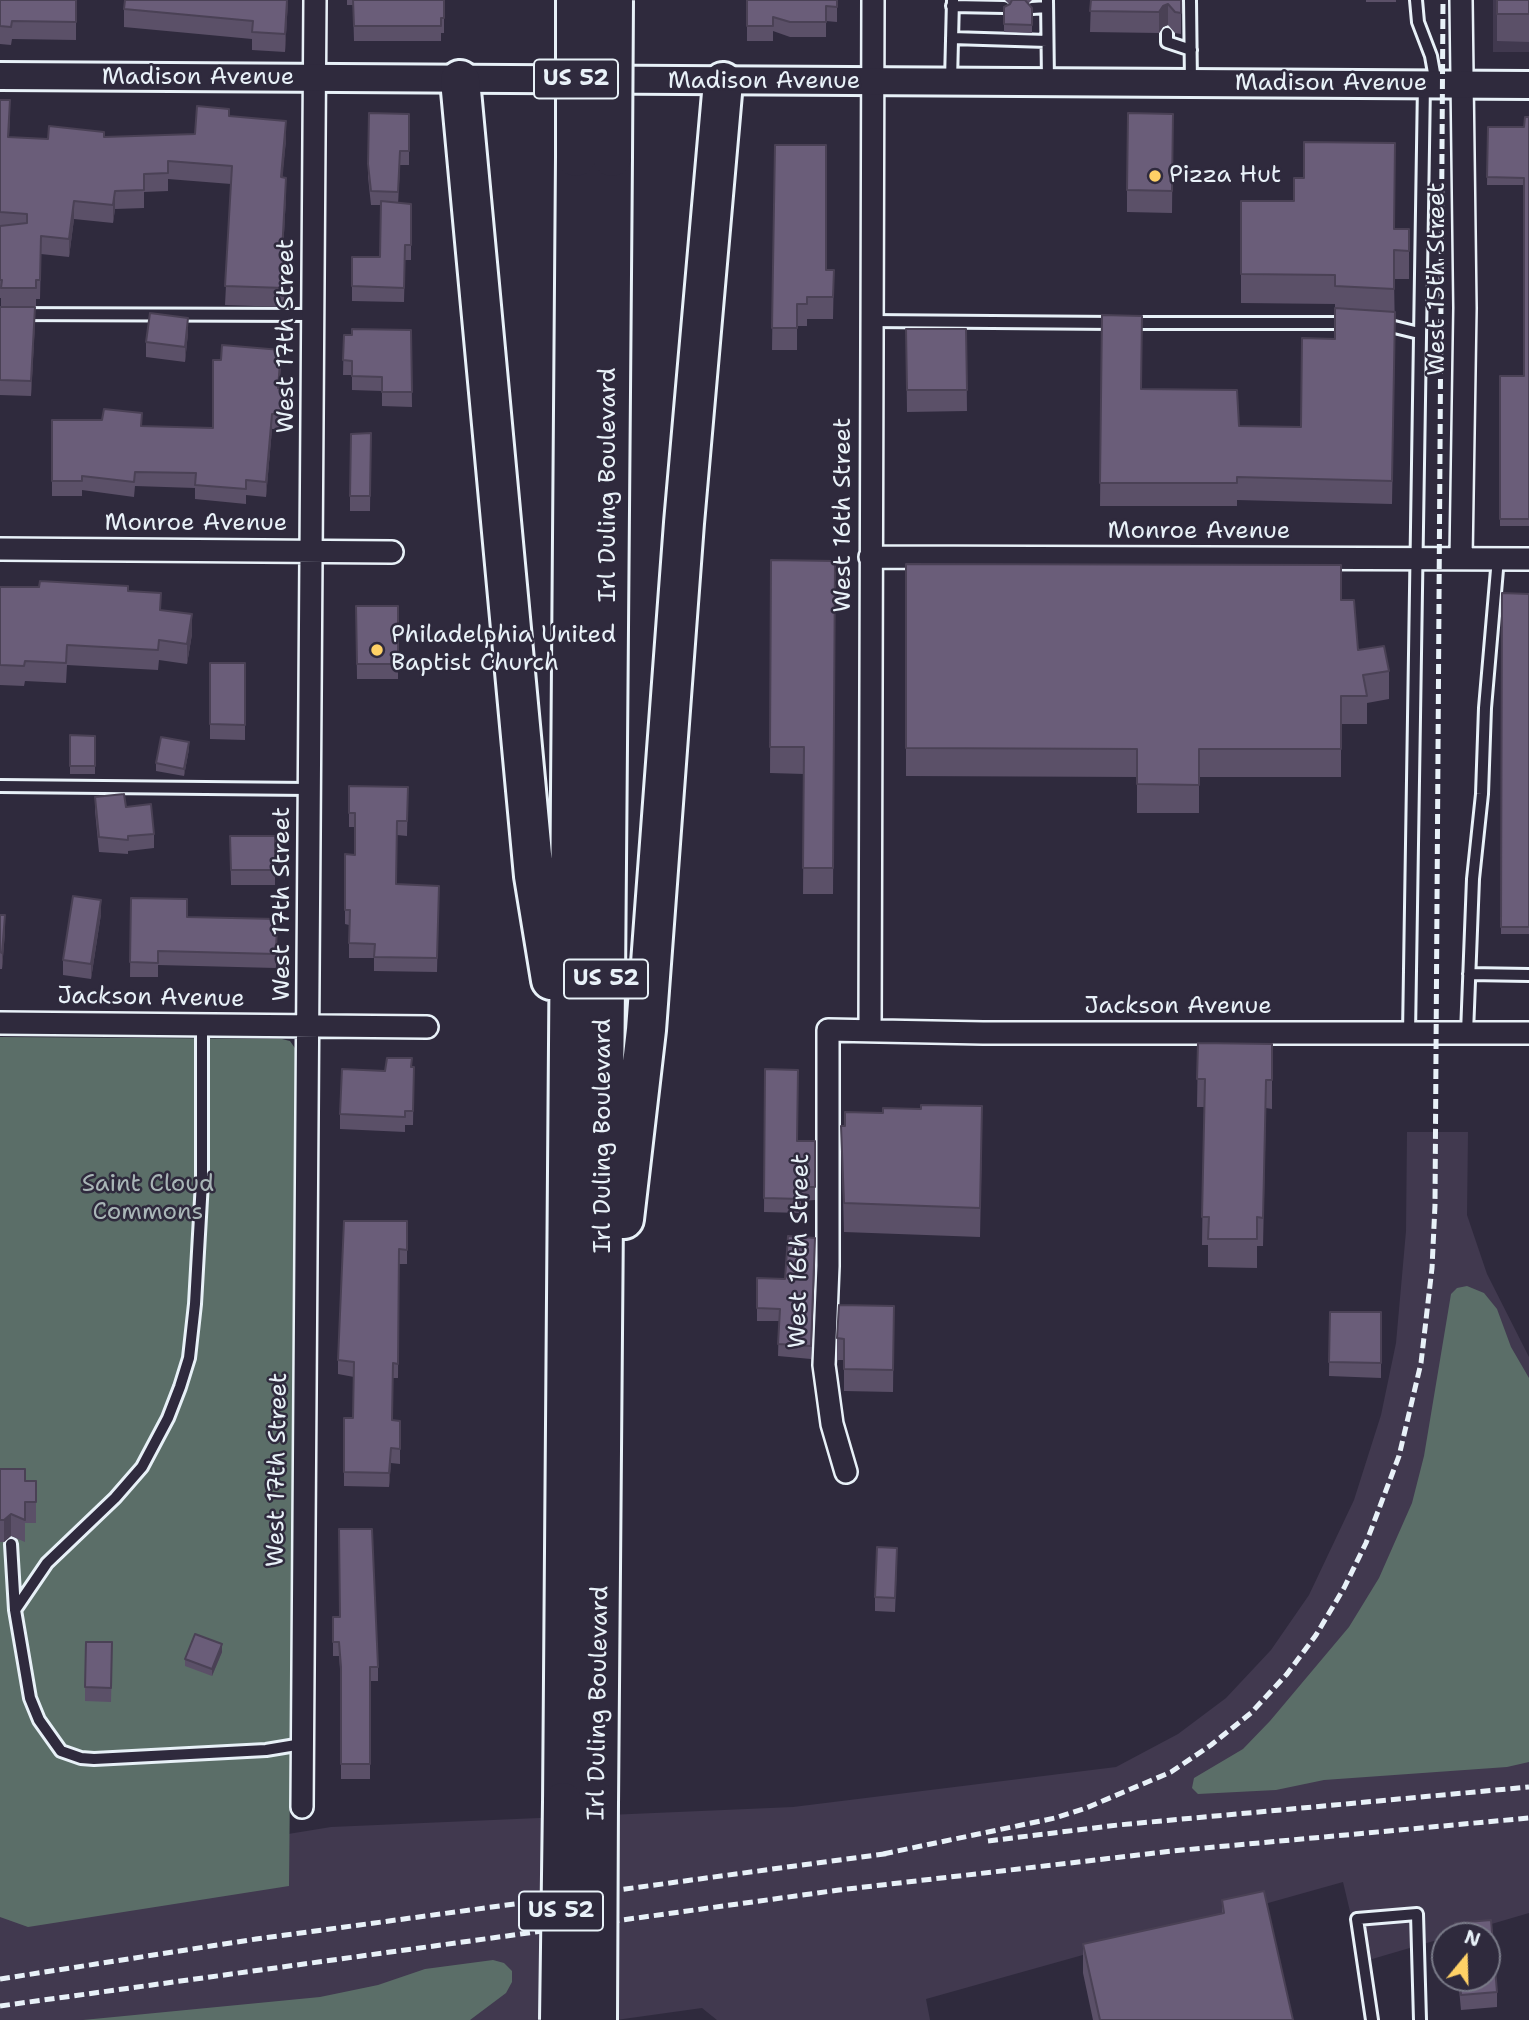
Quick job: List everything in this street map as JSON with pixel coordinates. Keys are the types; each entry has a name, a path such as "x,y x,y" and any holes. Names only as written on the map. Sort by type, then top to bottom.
{"highway":[{"name":"Irl Duling Boulevard","path":"560,2020 580,1802 603,1373 594,157 576,0"},
{"name":"Irl Duling Boulevard","path":"597,2020 580,1802 568,1081 594,157 613,0"},
{"path":"460,80 534,876 568,1081"},
{"path":"603,1373 634,1144 646,1030 684,523 723,82"}],"street":[{"name":"West 17th Street","path":"302,1807 310,1026 309,789 315,0"},
{"name":"West 16th Street","path":"870,1031 873,0"},
{"name":"West 15th Street","path":"1461,0 1441,84 1465,308 1461,558"},
{"name":"Madison Avenue","path":"0,76 1529,85"},
{"name":"Monroe Avenue","path":"0,550 392,552"},
{"name":"Monroe Avenue","path":"870,557 1529,559"},
{"name":"Jackson Avenue","path":"0,1023 427,1027"},
{"name":"West 16th Street","path":"828,1030 828,1266 824,1365 832,1424 846,1472"},
{"name":"Jackson Avenue","path":"828,1030 1529,1033"}],"lane":[{"path":"1190,0 1191,83"},
{"path":"1409,1033 1419,333 1441,84 1419,22 1416,0"},
{"path":"951,82 952,3 1004,7"},
{"path":"1032,8 1047,4 1048,82"},
{"path":"1167,33 1167,42 1191,50"},
{"path":"952,38 1047,41"},
{"path":"0,314 314,316"},
{"path":"871,321 1366,323 1386,324 1419,333"},
{"path":"1467,1033 1473,878 1482,794 1485,708 1498,558"},
{"path":"0,786 309,789"},
{"path":"1469,974 1529,975"},
{"path":"15,1610 47,1563 115,1498 142,1467 164,1427 180,1387 193,1331 197,1276 202,1182 202,1025"},
{"path":"11,1544 15,1610 30,1698 39,1720 61,1751 94,1759 266,1751 302,1744"},
{"path":"1372,2020 1356,1919 1417,1914 1420,2020"}],"shaded area":[{"path":"1493,0 1529,0 1529,52 1493,52"},
{"path":"1407,1132 1468,1132 1467,1215 1487,1274 1529,1357 1529,1913 1498,1922 1431,1922 1431,1942 1362,1962 1343,1882 926,1999 930,2020 717,2020 702,2008 616,2020 0,2020 0,1881 331,1827 793,1807 1116,1767 1178,1734 1226,1698 1271,1650 1309,1595 1354,1500 1381,1415 1396,1343 1406,1231"}],"green space":[{"name":"Saint Cloud Commons","path":"0,1037 282,1039 290,1041 297,1051 289,1886 28,1927 0,1917"},
{"path":"1467,1286 1484,1293 1497,1309 1511,1347 1529,1378 1529,1762 1507,1767 1324,1780 1276,1790 1198,1794 1192,1788 1194,1778 1243,1749 1270,1721 1349,1627 1379,1578 1412,1503 1424,1456 1451,1294 1457,1288"},
{"path":"493,1960 504,1963 512,1971 512,1982 506,1993 470,2020 83,2020 320,1997 378,1985 425,1969"}],"building":[{"path":"0,0 76,0 76,22 12,21 11,27 0,26"},
{"path":"125,0 287,0 285,34 252,32 253,21 124,9"},
{"path":"353,0 444,0 444,18 441,18 441,26 354,26"},
{"path":"747,0 837,0 837,7 826,6 826,22 790,22 773,17 773,26 747,26"},
{"path":"1012,0 1025,0 1032,8 1032,25 1004,24 1004,7"},
{"path":"1091,0 1181,0 1181,13 1175,12 1168,4 1159,12 1090,11"},
{"path":"1497,0 1529,0 1529,14 1497,14"},
{"path":"0,100 10,100 8,137 48,139 49,126 104,132 104,137 195,134 197,106 229,109 229,116 286,121 281,177 286,178 282,252 285,252 284,288 225,286 232,166 168,161 168,173 144,174 144,190 115,191 113,205 74,201 69,239 41,236 40,280 36,280 36,288 1,288 0,226 27,223 27,214 0,212"},
{"path":"369,113 409,114 409,151 400,151 398,192 371,191 368,164"},
{"name":"Pizza Hut","path":"1128,113 1173,114 1172,191 1127,190"},
{"path":"1525,117 1529,117 1529,519 1500,519 1500,376 1524,376 1524,178 1487,177 1488,127 1524,127"},
{"path":"1304,142 1395,143 1394,229 1409,229 1409,251 1394,250 1394,289 1335,286 1335,275 1241,274 1241,201 1294,201 1294,178 1304,178"},
{"path":"775,145 826,145 826,270 834,270 833,297 807,297 807,304 797,304 797,328 772,328"},
{"path":"381,201 411,204 411,245 405,245 404,288 352,286 352,257 380,257"},
{"path":"0,307 35,307 31,381 0,380"},
{"path":"1335,308 1395,312 1392,481 1237,477 1237,483 1100,483 1102,315 1142,316 1141,389 1237,390 1239,426 1301,427 1302,338 1335,339"},
{"path":"150,313 188,318 185,347 146,342"},
{"path":"352,329 411,330 412,392 382,392 382,377 352,376 352,361 343,360 344,335 352,335"},
{"path":"906,329 966,329 967,390 907,390"},
{"path":"222,345 281,350 278,388 282,388 282,414 272,414 266,482 246,480 246,489 195,485 196,473 135,472 134,482 82,476 82,481 52,481 52,420 102,420 104,409 142,413 141,426 213,428 213,360 221,360"},
{"path":"371,433 370,496 350,496 351,434"},
{"path":"771,560 835,561 833,868 803,868 804,747 770,747"},
{"path":"906,564 1341,565 1341,600 1354,600 1358,650 1384,646 1389,671 1363,675 1367,696 1341,696 1341,749 1199,749 1199,785 1137,784 1137,749 906,748"},
{"path":"40,581 128,586 128,591 161,593 160,610 192,614 187,644 159,640 158,650 67,645 66,663 25,661 24,666 0,665 0,587 39,587"},
{"path":"1502,593 1529,594 1529,927 1501,927"},
{"name":"Philadelphia United Baptist Church","path":"356,606 398,606 398,664 357,664"},
{"path":"210,663 245,663 245,725 210,724"},
{"path":"70,735 95,736 95,766 70,766"},
{"path":"161,737 189,742 184,769 156,763"},
{"path":"349,786 408,787 407,821 397,821 396,884 439,886 437,958 374,957 375,944 349,943 350,910 345,910 345,854 355,855 355,813 349,813"},
{"path":"124,794 126,807 151,804 154,834 128,836 128,840 99,837 95,797"},
{"path":"230,836 275,836 275,870 231,870"},
{"path":"73,896 101,900 91,964 63,960"},
{"path":"131,898 187,899 187,917 277,919 276,954 158,951 158,963 130,962"},
{"path":"0,915 5,915 2,953 0,952"},
{"path":"1198,1043 1272,1044 1272,1080 1266,1080 1263,1218 1257,1217 1257,1239 1208,1239 1209,1217 1202,1217 1205,1079 1197,1079"},
{"path":"387,1058 412,1058 413,1111 405,1111 405,1117 340,1114 342,1069 385,1071"},
{"path":"765,1069 798,1070 797,1141 815,1141 815,1187 801,1187 801,1199 764,1198"},
{"path":"921,1105 982,1106 980,1208 844,1203 841,1126 845,1126 845,1112 883,1113 883,1108 921,1109"},
{"path":"344,1221 407,1221 407,1250 399,1249 398,1364 393,1363 392,1420 400,1421 400,1449 391,1448 389,1473 344,1472 344,1418 353,1418 354,1362 338,1360"},
{"path":"788,1236 815,1238 811,1346 778,1344 780,1309 757,1308 757,1278 785,1279"},
{"path":"839,1305 894,1306 893,1370 844,1369 844,1339 837,1338"},
{"path":"1330,1312 1381,1312 1381,1363 1329,1362"},
{"path":"0,1469 25,1469 25,1481 36,1481 36,1502 25,1502 25,1520 11,1514 0,1520"},
{"path":"339,1529 372,1529 378,1667 370,1667 370,1764 341,1764 341,1667 339,1642 333,1642 333,1617 340,1617"},
{"path":"877,1547 897,1548 895,1598 875,1597"},
{"path":"195,1634 222,1644 212,1669 185,1659"},
{"path":"86,1642 112,1642 111,1688 85,1687"},
{"path":"1264,1891 1293,2020 1100,2020 1083,1944 1224,1913 1222,1900"},
{"path":"1461,1992 1497,1992 1461,1995"}],"railway":[{"path":"883,1854 1055,1818 1086,1808 1171,1772 1211,1745 1251,1713 1287,1674 1316,1635 1344,1588 1366,1543 1399,1456 1421,1363 1432,1268 1435,1205 1443,0"},
{"path":"988,1841 1118,1825 1529,1787"},
{"path":"0,2006 839,1890 1172,1851 1529,1818"},
{"path":"0,1979 256,1939 891,1853"}],"place":[{"name":"Pizza Hut","path":"1155,176"},
{"name":"Philadelphia United Baptist Church","path":"377,650"}]}
